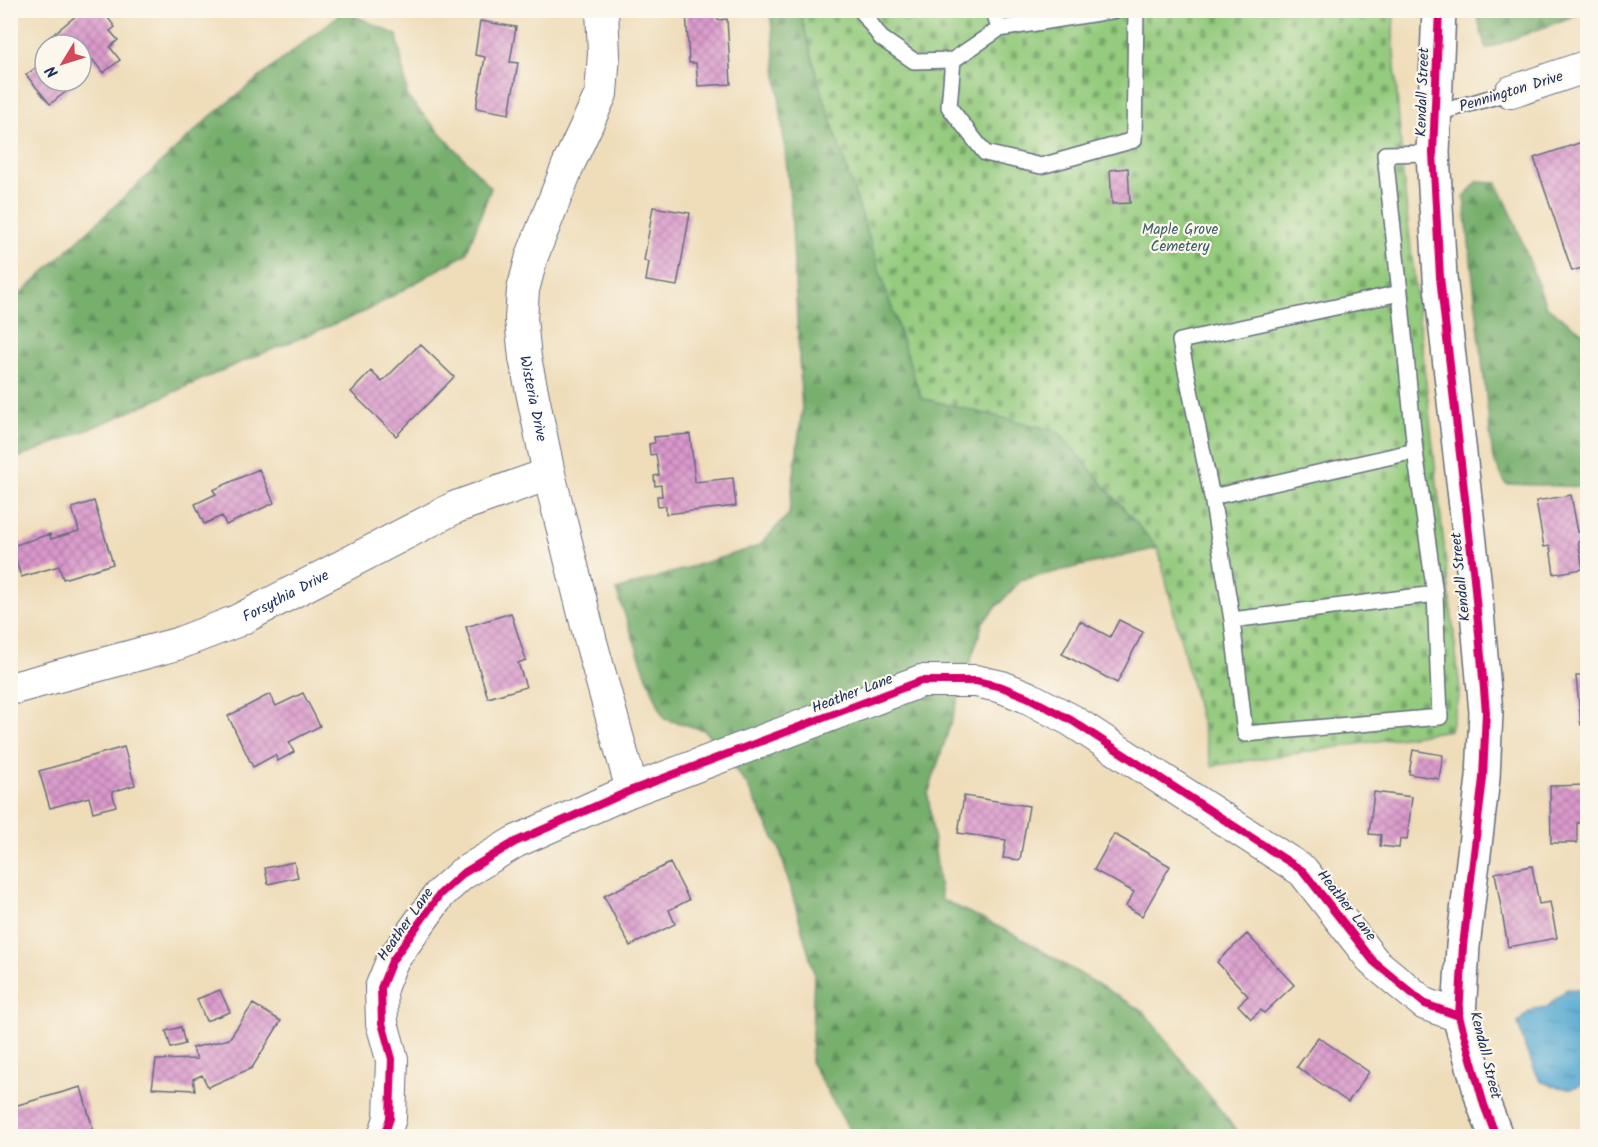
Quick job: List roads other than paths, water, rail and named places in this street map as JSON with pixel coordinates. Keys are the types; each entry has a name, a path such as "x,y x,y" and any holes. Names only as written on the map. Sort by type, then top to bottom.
{"street":[{"name":"Wisteria Drive","path":"602,10 604,54 601,94 563,178 532,256 523,290 521,319 525,358 549,474 591,642 632,790"},
{"name":"Kendall Street","path":"1439,10 1433,153 1440,278 1473,567 1486,712 1483,778 1463,946 1459,1016 1484,1105 1496,1137"},
{"name":"Pennington Drive","path":"1511,92 1587,66"},
{"name":"Forsythia Drive","path":"10,689 177,644 237,621 456,507 549,474"},
{"name":"Heather Lane","path":"384,1137 390,1118 392,1059 382,1023 381,988 392,961 440,894 462,874 514,842 632,790 921,681 976,681 1002,687 1071,720 1304,870 1374,962 1425,1004 1459,1016"}],"lane":[{"path":"861,10 880,39 914,61 953,60 999,29 1116,10"},
{"path":"994,10 999,29"},
{"path":"953,60 949,106 985,153 1041,166 1134,140 1136,10"},
{"name":"Pennington Drive","path":"1434,114 1511,92"},
{"path":"1400,293 1180,341 1212,496 1232,620 1245,734 1440,717 1435,594 1415,451 1400,293 1385,154 1433,153"},
{"path":"1212,496 1415,451"},
{"path":"1232,620 1435,594"}],"water":[{"path":"1567,989 1579,989 1588,993 1587,1080 1571,1088 1558,1087 1540,1081 1526,1050 1518,1023 1534,1009 1547,1007"}],"park label":[{"name":"Maple Grove Cemetery","path":"1180,238"}]}
